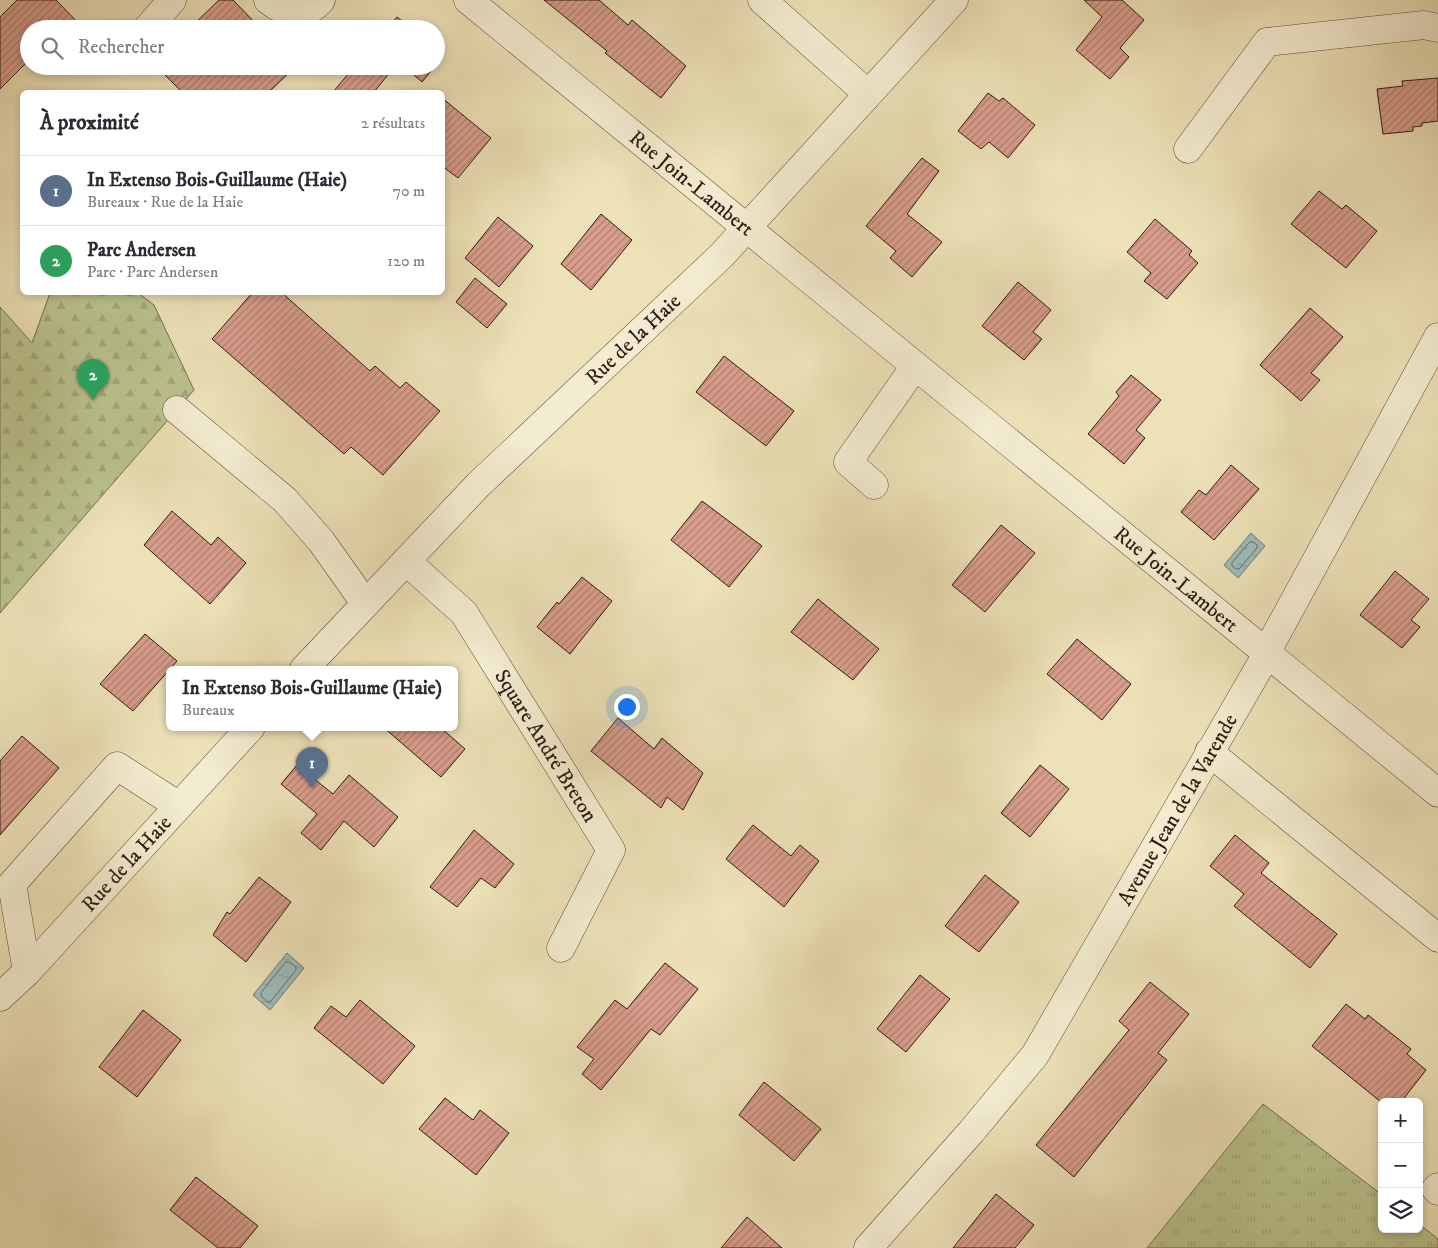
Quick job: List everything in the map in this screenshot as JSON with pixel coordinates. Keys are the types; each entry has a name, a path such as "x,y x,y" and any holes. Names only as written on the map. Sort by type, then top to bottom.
{"street":[{"path":"155,20 172,0"},
{"path":"268,0 274,5 293,12 315,7 322,0"},
{"name":"Rue Join-Lambert","path":"468,0 1438,793"},
{"path":"762,0 868,94"},
{"name":"Rue de la Haie","path":"307,666 364,603 478,485 722,255 954,0"},
{"path":"1188,149 1267,42 1424,25 1438,28"},
{"name":"Avenue Jean de la Varende","path":"868,1248 971,1132 1036,1054 1267,654 1438,337"},
{"path":"874,485 848,462 915,366"},
{"path":"177,410 285,500 321,541 364,603"},
{"name":"Square André Breton","path":"406,561 464,613 611,850 561,948"},
{"name":"Rue de la Haie","path":"0,998 27,972 247,731"},
{"path":"1209,752 1438,938"},
{"path":"27,972 12,884 117,766 179,806"},
{"path":"1438,1186 1436,1189 1438,1191"}],"green space":[{"path":"49,295 141,295 154,305 194,390 0,613 0,307 32,343"},
{"path":"1263,1104 1378,1192 1378,1233 1423,1233 1423,1227 1438,1239 1438,1248 1147,1248"}],"water":[{"path":"1251,533 1265,546 1238,578 1224,565"},
{"path":"287,953 304,968 270,1010 253,995"}],"building":[{"path":"17,0 56,0 75,20 20,20 20,69 0,89 0,17"},
{"path":"219,0 233,0 252,20 198,20"},
{"path":"544,0 599,0 628,25 632,20 686,66 661,98"},
{"path":"1084,0 1122,0 1144,20 1120,48 1129,57 1110,79 1076,50 1102,17"},
{"path":"165,75 287,75 271,90 180,90"},
{"path":"347,75 388,75 376,90 335,90"},
{"path":"414,75 428,75 422,82"},
{"path":"1438,78 1438,121 1422,123 1422,126 1413,127 1413,131 1383,134 1377,89 1403,86 1402,81"},
{"path":"988,93 999,101 1003,98 1035,125 1008,158 989,142 981,149 958,131"},
{"path":"445,100 491,138 458,178 445,168"},
{"path":"922,158 939,171 907,214 942,242 912,277 890,258 896,251 866,226"},
{"path":"1319,191 1342,209 1346,205 1377,231 1346,268 1291,224"},
{"path":"601,214 632,240 591,290 561,264"},
{"path":"498,217 533,246 499,287 465,258"},
{"path":"1155,219 1192,251 1189,255 1198,263 1167,299 1144,281 1151,273 1127,252"},
{"path":"475,278 507,304 487,328 456,302"},
{"path":"1018,282 1051,310 1033,332 1042,339 1024,360 982,326"},
{"path":"250,295 284,295 370,371 375,366 400,388 406,382 440,411 383,475 351,447 344,454 212,339"},
{"path":"1310,308 1343,337 1311,373 1320,380 1301,401 1260,365"},
{"path":"724,356 794,411 766,446 696,392"},
{"path":"1131,375 1161,400 1136,430 1145,438 1124,464 1088,434 1119,396 1116,392"},
{"path":"1231,465 1259,489 1214,540 1181,512 1199,490 1206,495"},
{"path":"702,501 762,546 729,587 671,540"},
{"path":"172,511 211,545 218,537 246,563 210,604 144,545"},
{"path":"1001,525 1035,553 985,612 952,585"},
{"path":"1395,571 1429,599 1411,620 1420,627 1402,648 1360,615"},
{"path":"582,577 612,601 570,654 537,627 557,602 559,604"},
{"path":"818,599 879,649 853,680 791,632"},
{"path":"145,634 177,661 173,666 166,666 166,674 133,711 100,684"},
{"path":"1077,639 1131,684 1102,720 1047,674"},
{"path":"618,718 654,749 662,738 703,773 683,810 667,797 661,808 591,751"},
{"path":"388,731 445,731 465,749 441,777"},
{"path":"22,736 59,768 0,835 0,761"},
{"path":"297,765 333,794 349,775 398,817 374,847 344,821 321,850 301,833 317,814 281,784"},
{"path":"1040,765 1069,789 1030,837 1001,813"},
{"path":"753,825 791,856 800,845 819,861 784,907 726,859"},
{"path":"474,830 514,864 495,888 481,878 457,907 430,887"},
{"path":"1235,835 1269,863 1261,873 1337,934 1310,968 1234,906 1244,894 1210,866"},
{"path":"985,875 1019,902 979,952 945,926"},
{"path":"259,877 291,902 246,962 213,935 227,912 230,914"},
{"path":"665,963 698,989 660,1035 651,1029 601,1090 582,1074 594,1059 577,1047 615,1000 627,1009"},
{"path":"920,975 950,999 906,1052 877,1029"},
{"path":"1150,982 1189,1014 1158,1053 1167,1060 1074,1177 1036,1145 1129,1030 1119,1021"},
{"path":"360,1000 415,1046 383,1084 314,1028 331,1006 346,1017"},
{"path":"1346,1004 1365,1019 1368,1015 1411,1049 1407,1054 1426,1070 1404,1098 1378,1098 1378,1100 1312,1046"},
{"path":"143,1010 181,1040 137,1097 99,1067"},
{"path":"764,1082 821,1129 794,1161 739,1115"},
{"path":"445,1098 473,1120 480,1110 509,1133 476,1175 419,1129"},
{"path":"196,1177 258,1226 240,1248 218,1248 170,1210"},
{"path":"996,1194 1034,1225 1015,1248 953,1248"},
{"path":"747,1217 782,1248 721,1248"}],"place":[{"name":"Parc Andersen","path":"93,400"},
{"name":"In Extenso Bois-Guillaume (Haie)","path":"312,788"}]}
